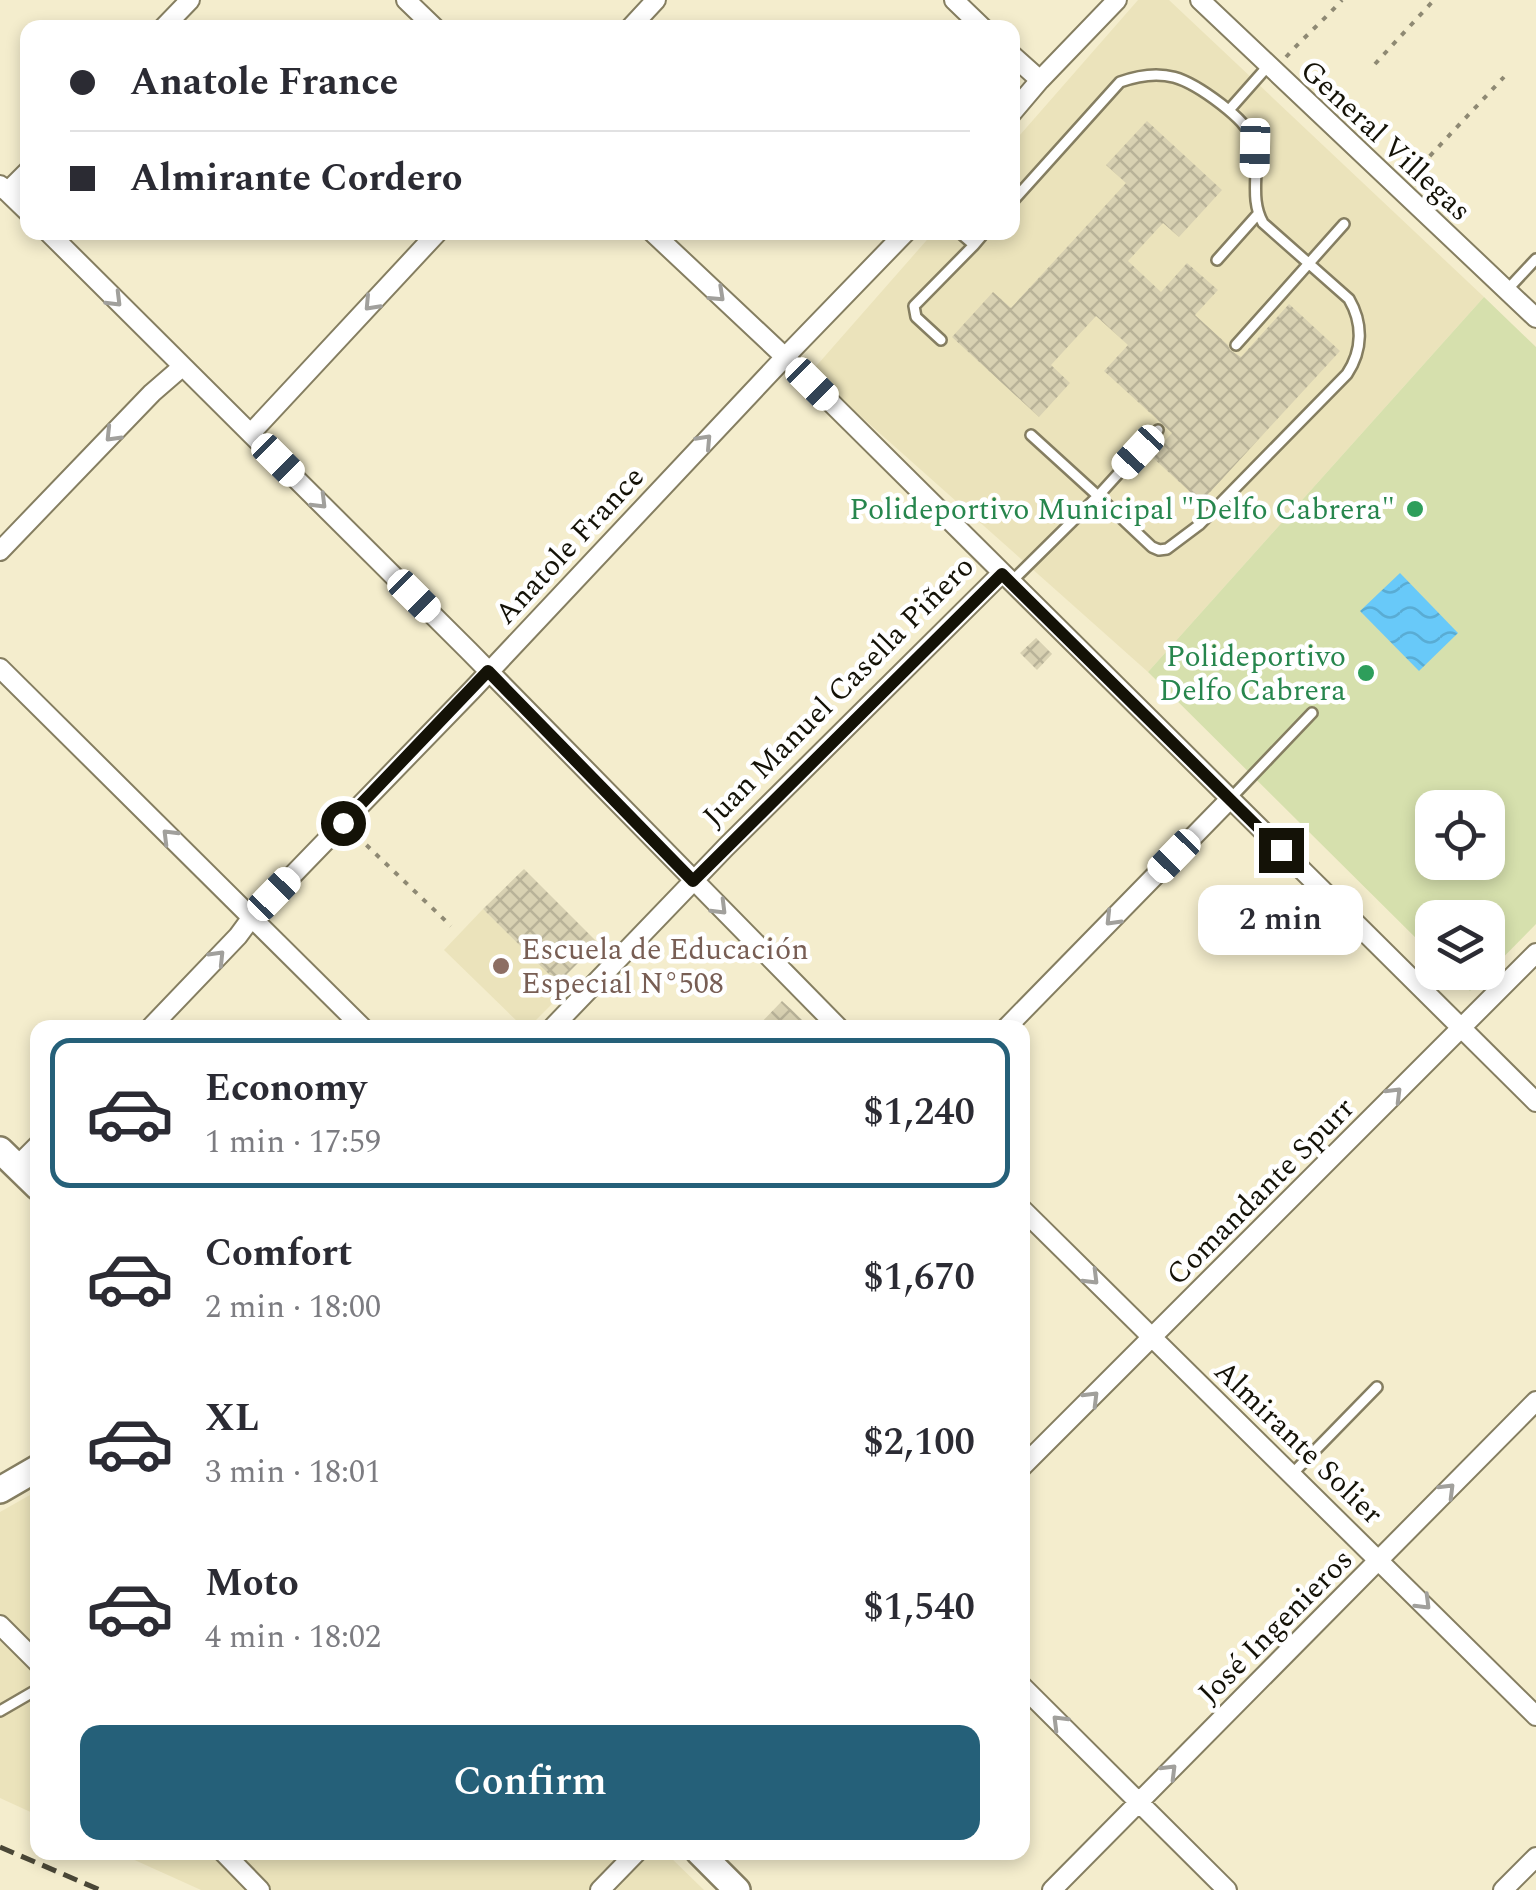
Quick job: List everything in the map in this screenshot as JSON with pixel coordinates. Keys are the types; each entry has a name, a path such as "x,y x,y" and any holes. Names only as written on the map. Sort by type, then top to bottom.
{"street":[{"path":"171,20 190,0"},
{"path":"406,0 427,20"},
{"path":"637,20 656,0"},
{"path":"954,0 975,20"},
{"path":"1020,104 1118,0"},
{"name":"General Villegas","path":"1200,0 1536,318"},
{"path":"1020,62 1040,80"},
{"path":"56,240 831,1020"},
{"path":"251,433 431,240"},
{"path":"661,240 785,356 1536,1102"},
{"name":"Anatole France","path":"158,1020 898,240"},
{"path":"0,551 152,393 182,368"},
{"name":"Juan Manuel Casella Piñero","path":"560,1020 693,881 1006,578"},
{"path":"0,668 355,1020"},
{"path":"1014,1020 1230,800"},
{"name":"Comandante Spurr","path":"1030,1459 1536,953"},
{"path":"9,1158 30,1179"},
{"name":"Almirante Solier","path":"1030,1217 1536,1716"},
{"name":"José Ingenieros","path":"1052,1890 1536,1401"},
{"path":"0,1490 30,1473"},
{"path":"0,1625 30,1654"},
{"path":"1030,1694 1227,1890"},
{"path":"1503,1890 1536,1857"},
{"path":"231,1860 260,1890"},
{"path":"600,1890 630,1860"},
{"path":"707,1860 737,1890"}],"lane":[{"path":"1228,110 1270,69"},
{"path":"1020,193 1120,82 1164,76 1194,83 1244,124 1255,148 1254,202 1258,214 1263,223 1349,298 1356,310 1360,341 1346,374 1199,525 1167,549 1152,548 1031,435"},
{"path":"1218,260 1258,214"},
{"path":"1236,345 1344,224"},
{"path":"968,240 974,245"},
{"path":"941,340 916,316 914,306 978,240"},
{"path":"1506,290 1536,259"},
{"path":"1006,578 1098,496 1158,430"},
{"path":"1230,800 1312,713"},
{"path":"1292,1474 1377,1387"},
{"path":"0,1711 30,1694"}],"path":[{"path":"1270,69 1342,0"},
{"path":"1374,64 1434,0"},
{"path":"1399,190 1504,77"},
{"path":"343,823 451,926"}],"shaded area":[{"path":"1138,0 1169,0 1484,297 1148,672 811,372 927,240 1020,240 1020,135"},
{"name":"Escuela de Educación Especial N°508","path":"483,909 566,990 536,1020 516,1020 444,950"},
{"path":"30,1495 30,1812 0,1798 0,1512"},
{"path":"135,1860 673,1860 704,1890 201,1890"}],"green space":[{"name":"Polideportivo Municipal \"Delfo Cabrera\"","path":"1484,297 1536,347 1536,924 1505,955 1505,900 1415,900 1415,937 1148,672"}],"water":[{"path":"1400,573 1458,633 1419,671 1360,611"}],"building":[{"path":"1147,121 1222,190 1179,237 1163,223 1128,261 1161,292 1187,263 1218,290 1195,315 1241,357 1289,304 1340,351 1201,502 1151,456 1172,433 1104,371 1128,345 1096,316 1051,365 1070,383 1039,417 952,337 993,292 1011,308 1126,183 1106,165"},
{"path":"1036,638 1052,654 1037,670 1020,653"},
{"path":"524,869 598,943 558,983 483,909"},
{"path":"782,1001 802,1020 764,1020"}],"railway":[{"path":"0,1847 30,1860"},
{"path":"30,1860 100,1890"}],"place":[{"name":"Polideportivo Municipal \"Delfo Cabrera\"","path":"1415,509"},
{"name":"Polideportivo Delfo Cabrera","path":"1366,673"},
{"name":"Escuela de Educación Especial N°508","path":"501,966"}],"route":[{"path":"343,823 488,671 693,881 1002,574 1281,850"}]}
